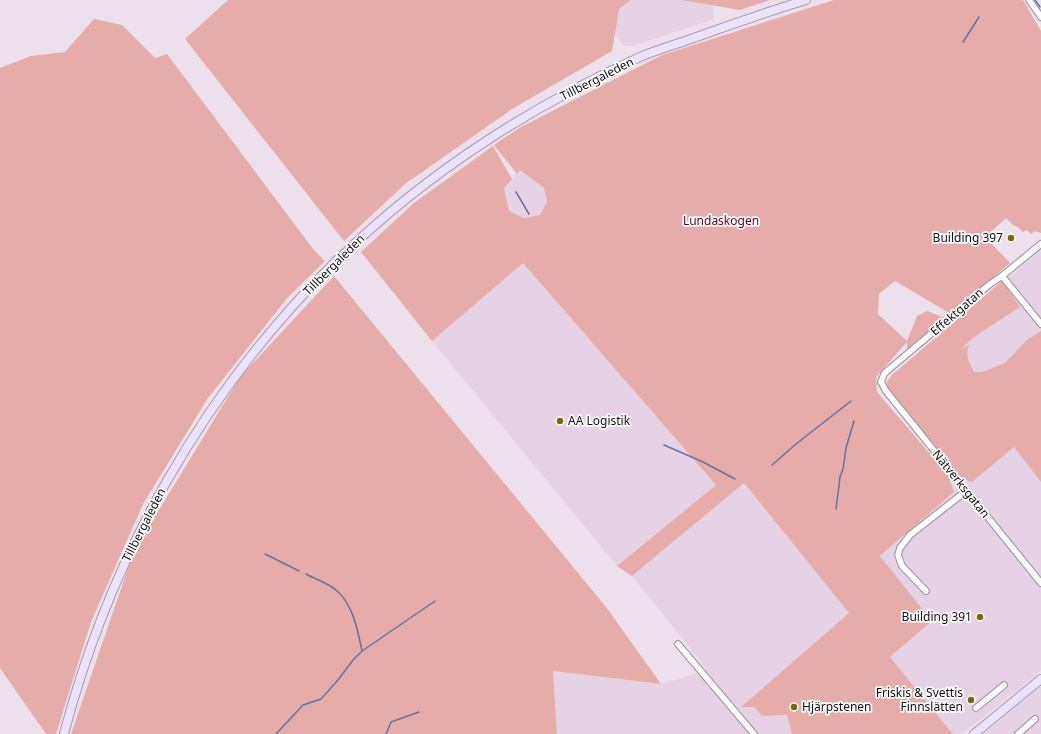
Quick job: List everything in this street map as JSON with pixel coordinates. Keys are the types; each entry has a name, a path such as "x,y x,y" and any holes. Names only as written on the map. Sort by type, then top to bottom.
{"main road":[{"name":"Tillbergaleden","path":"64,734 81,676 106,605 138,535 169,477 200,425 242,368 288,312 332,264 394,209 437,175 530,113 580,86 642,56 754,16 806,0"},
{"path":"974,734 1041,679"}],"street":[{"path":"1029,0 1041,17"},
{"name":"Effektgatan","path":"882,384 882,380 887,371 990,284 1041,244"},
{"path":"1002,276 1041,324"},
{"name":"Nätverksgatan","path":"882,384 886,392 1041,583"},
{"path":"926,591 902,566 898,555 900,548 910,535 966,491"},
{"path":"678,644 754,734"},
{"path":"976,708 1004,685"},
{"path":"1018,734 1035,719"}],"shaded area":[{"path":"631,0 681,0 713,6 714,19 632,46 624,46 614,33 619,9"},
{"path":"520,170 544,188 547,202 540,215 524,218 509,211 504,188"},
{"path":"1041,250 1041,671 962,734 953,734 890,657 932,621 880,556 953,492 946,467 888,389 887,382 892,375"},
{"path":"523,262 716,485 617,566 432,341"},
{"path":"744,483 849,613 741,707 754,707 763,716 788,715 792,734 557,734 553,671 661,684 703,672 707,669 632,576"},
{"path":"1041,686 1041,734 983,734"}],"green space":[{"path":"228,0 631,0 619,9 612,51 512,109 405,184 344,241 185,39"},
{"path":"681,0 770,0 740,10"},
{"name":"Lundaskogen","path":"834,0 1023,0 1041,31 1041,233 1035,231 1031,234 1027,230 1023,232 1006,218 985,237 1010,263 951,314 895,281 879,294 878,314 907,341 917,316 927,311 945,318 907,349 907,342 876,377 877,392 948,475 954,492 880,556 932,621 890,657 953,734 792,734 787,715 762,716 754,707 741,707 849,613 744,483 632,576 617,566 716,485 523,263 432,341 361,252 414,203 493,146 512,179 504,188 509,211 524,218 540,215 547,202 544,188 520,170 517,174 494,145 519,128 662,55"},
{"path":"94,19 122,25 155,58 167,54 313,249 325,261 288,297 208,398 143,504 91,622 56,734 46,734 0,668 0,68 31,56 65,52"},
{"path":"334,276 606,607 661,684 553,671 557,734 71,734 134,551 240,377"},
{"path":"1002,281 1020,307 974,337 961,349 969,345 968,359 974,372 982,372 1005,363 1027,340 1041,331 1041,482 1014,447 972,482 959,477 888,389 887,382 892,375"}],"waterway":[{"path":"1035,0 1040,7"},
{"path":"963,42 979,17"},
{"path":"516,192 529,214"},
{"path":"772,465 796,444 851,401"},
{"path":"836,509 840,477 843,469 846,448 854,421"},
{"path":"664,445 703,462 735,479"},
{"path":"265,554 299,571"},
{"path":"306,574 329,585 342,596 354,618 362,651 435,601"},
{"path":"276,734 303,705 321,699 362,651"},
{"path":"386,734 391,722 419,712"}],"place":[{"name":"Building 397","path":"1011,238"},
{"name":"AA Logistik","path":"560,421"},
{"name":"Building 391","path":"980,617"},
{"name":"Friskis & Svettis Finnslätten","path":"971,700"},
{"name":"Hjärpstenen","path":"794,707"}]}
